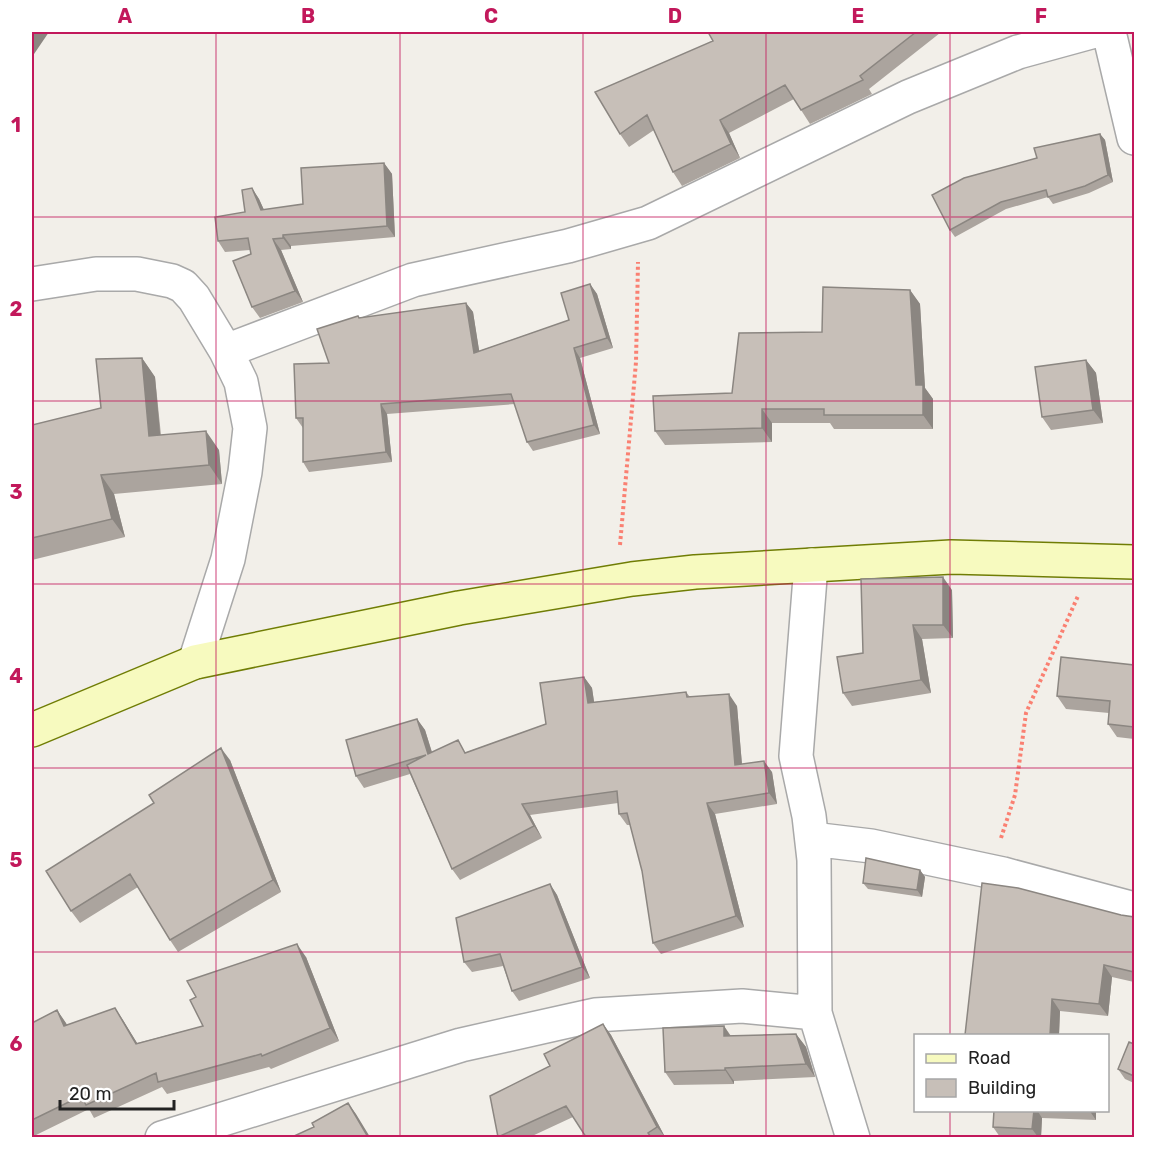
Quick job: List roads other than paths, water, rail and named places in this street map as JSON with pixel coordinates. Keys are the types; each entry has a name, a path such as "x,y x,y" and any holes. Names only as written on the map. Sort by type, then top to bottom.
{"main road":[{"path":"32,730 195,662 459,608 615,582 695,572 951,557 1134,562"}],"street":[{"path":"226,351 413,280 482,266 632,229 695,203 856,120 908,97 1018,52 1091,32"},
{"path":"1109,32 1134,138"},
{"path":"32,284 96,274 162,277 188,291 226,351 241,382 250,428 245,472 228,559 195,662"},
{"path":"811,565 796,756 812,839 814,1013 853,1137"},
{"path":"812,839 871,846 984,870 1134,909"},
{"path":"162,1137 461,1045 595,1014 742,1006 814,1013"}]}
